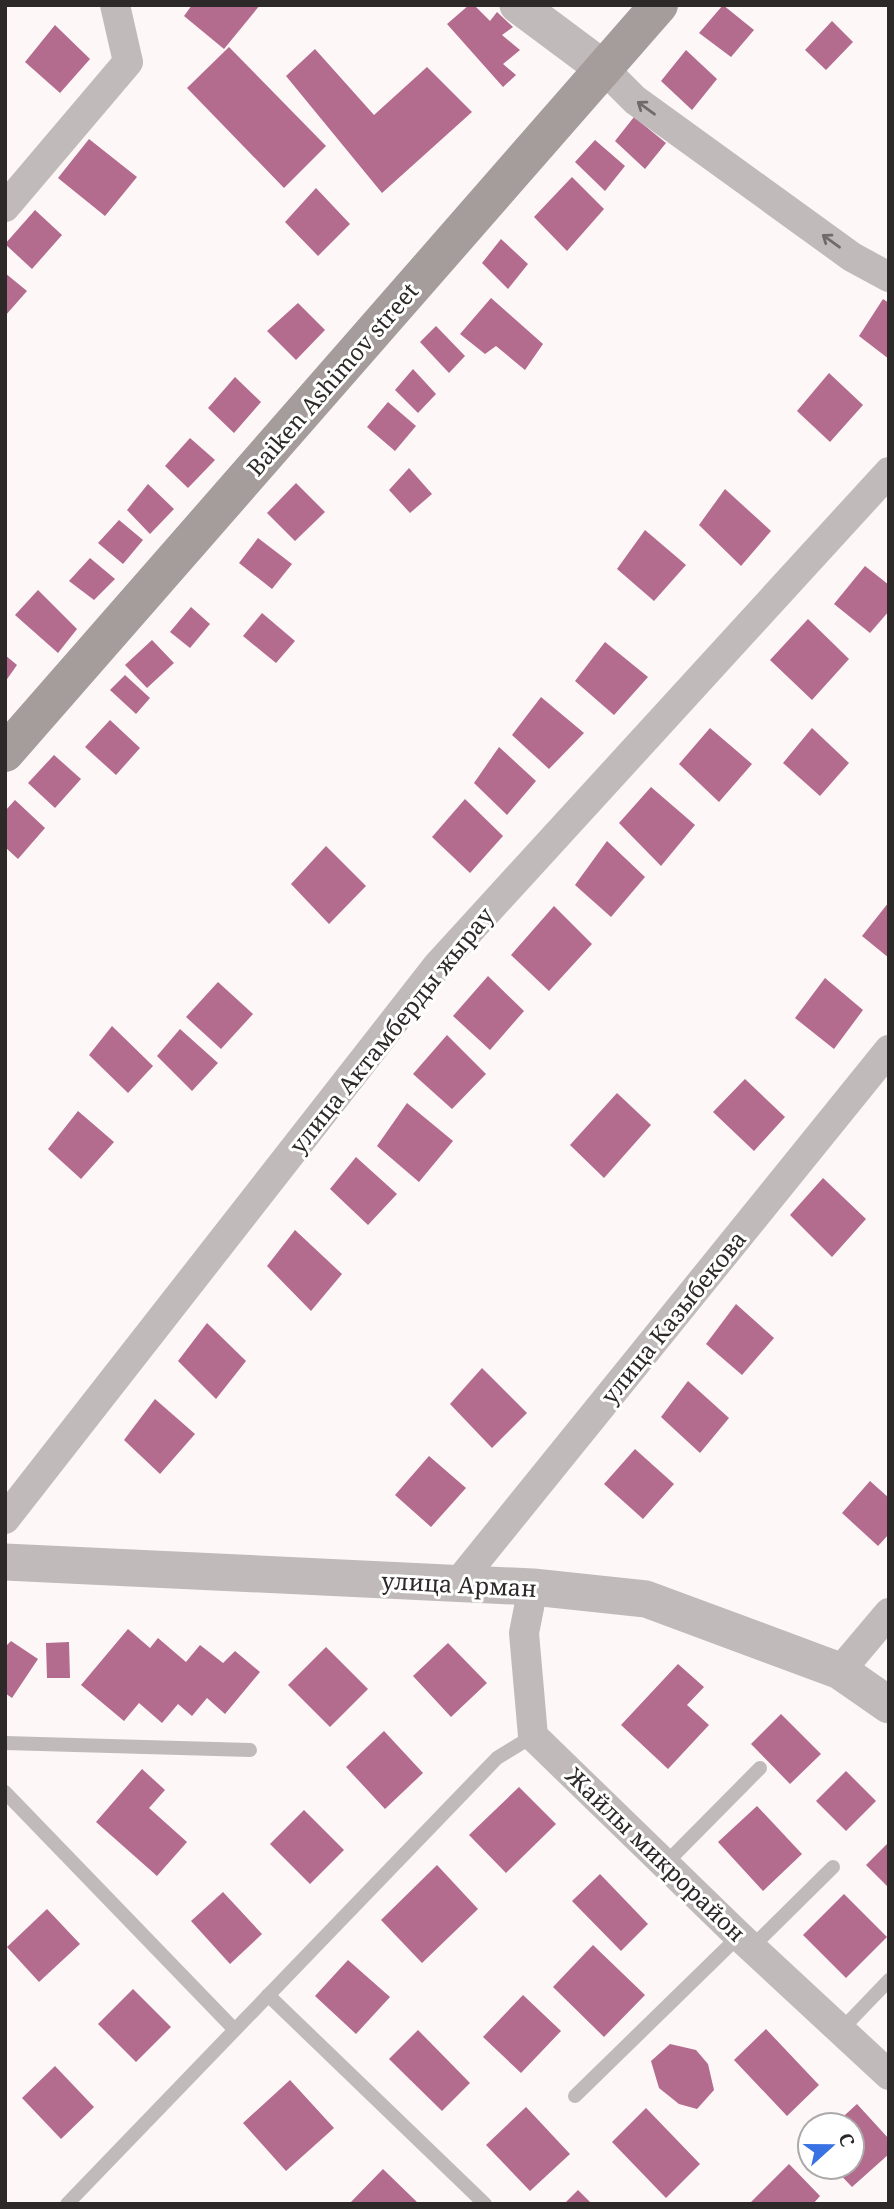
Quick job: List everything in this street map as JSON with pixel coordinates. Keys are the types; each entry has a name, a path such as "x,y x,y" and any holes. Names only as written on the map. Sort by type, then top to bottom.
{"main road":[{"name":"Baiken Ashimov street","path":"5,753 659,5"}],"street":[{"path":"5,207 128,62 115,5"},
{"path":"518,5 604,69 635,100 852,257 889,277"},
{"name":"улица Актамберды жырау","path":"5,1519 438,965 889,472"},
{"name":"улица Казыбекова","path":"458,1583 889,1050"},
{"name":"улица Арман","path":"5,1562 533,1587 646,1599 839,1671 889,1704"},
{"path":"533,1587 524,1633 533,1736"},
{"path":"839,1671 889,1613"},
{"name":"Жайлы микрорайон","path":"533,1736 745,1941 889,2075"}],"lane":[{"path":"67,2204 497,1758 533,1736"},
{"path":"5,1743 250,1750"},
{"path":"665,1864 760,1768"},
{"path":"5,1792 234,2029"},
{"path":"575,2096 745,1941 833,1867"},
{"path":"842,2029 889,1980"},
{"path":"268,1995 485,2204"}],"building":[{"path":"192,5 260,5 224,49 184,16"},
{"path":"469,5 474,5 490,21 497,12 513,27 502,35 520,50 503,64 516,75 503,87 447,24"},
{"path":"723,5 754,30 731,57 699,33"},
{"path":"832,21 853,42 826,70 805,50"},
{"path":"55,25 90,59 60,93 25,62"},
{"path":"229,47 326,146 284,188 187,88"},
{"path":"315,49 374,115 427,67 472,112 382,193 286,76"},
{"path":"686,50 717,79 692,110 661,81"},
{"path":"634,117 666,143 645,169 615,141"},
{"path":"89,139 137,177 105,216 58,178"},
{"path":"595,140 625,166 605,191 575,162"},
{"path":"572,177 604,209 567,251 534,217"},
{"path":"316,188 350,224 318,256 285,222"},
{"path":"35,210 62,235 32,269 5,244"},
{"path":"501,239 528,264 508,289 482,263"},
{"path":"5,273 27,291 5,316"},
{"path":"491,298 543,344 525,370 496,346 485,354 460,334"},
{"path":"883,299 889,303 889,359 859,336"},
{"path":"298,303 325,330 296,360 267,331"},
{"path":"436,326 465,356 449,373 420,342"},
{"path":"413,369 436,394 418,413 395,390"},
{"path":"829,373 863,405 830,442 797,411"},
{"path":"235,377 261,402 234,433 208,408"},
{"path":"388,402 416,426 395,451 367,427"},
{"path":"190,438 215,460 188,488 165,466"},
{"path":"409,468 432,494 410,513 389,490"},
{"path":"296,483 325,512 295,541 267,513"},
{"path":"148,484 174,509 150,534 127,510"},
{"path":"725,489 771,531 741,566 699,525"},
{"path":"119,520 143,540 123,564 98,543"},
{"path":"645,530 686,565 654,601 617,569"},
{"path":"258,538 292,564 272,589 239,563"},
{"path":"90,558 115,579 94,600 69,581"},
{"path":"865,566 889,585 889,611 870,633 834,604"},
{"path":"38,590 77,629 58,653 15,615"},
{"path":"191,607 210,624 190,648 170,632"},
{"path":"262,613 295,641 276,663 243,636"},
{"path":"808,619 849,659 812,700 770,660"},
{"path":"152,640 174,663 147,688 125,665"},
{"path":"605,642 648,677 614,715 575,681"},
{"path":"5,655 17,665 5,682"},
{"path":"125,675 150,698 136,714 110,690"},
{"path":"541,697 584,733 549,769 512,735"},
{"path":"110,720 140,748 116,775 85,747"},
{"path":"710,728 752,764 719,802 679,764"},
{"path":"812,728 849,763 820,796 783,763"},
{"path":"499,747 536,781 507,815 474,783"},
{"path":"54,755 81,779 55,808 28,783"},
{"path":"651,787 695,825 661,866 619,823"},
{"path":"465,799 503,836 470,873 432,837"},
{"path":"15,800 45,828 18,859 5,847 5,811"},
{"path":"607,841 645,877 611,917 575,885"},
{"path":"326,846 366,886 329,924 291,884"},
{"path":"889,902 889,958 862,936"},
{"path":"554,906 592,944 549,991 511,955"},
{"path":"488,976 524,1011 490,1050 453,1016"},
{"path":"825,978 863,1010 834,1049 795,1018"},
{"path":"218,982 253,1014 221,1049 186,1017"},
{"path":"112,1026 153,1066 128,1093 89,1055"},
{"path":"180,1029 218,1063 192,1091 157,1056"},
{"path":"447,1035 486,1074 452,1109 413,1074"},
{"path":"745,1079 785,1117 754,1151 713,1112"},
{"path":"617,1093 651,1125 604,1178 570,1145"},
{"path":"407,1103 453,1141 419,1182 377,1146"},
{"path":"78,1111 114,1142 81,1179 48,1149"},
{"path":"356,1157 397,1194 368,1225 330,1189"},
{"path":"823,1178 866,1219 832,1257 790,1215"},
{"path":"295,1230 342,1274 311,1311 267,1266"},
{"path":"736,1304 774,1338 742,1375 706,1344"},
{"path":"207,1323 246,1361 216,1399 178,1361"},
{"path":"482,1368 527,1413 492,1448 450,1404"},
{"path":"688,1381 729,1418 700,1453 661,1417"},
{"path":"155,1399 195,1434 160,1474 124,1440"},
{"path":"635,1449 674,1484 643,1519 604,1484"},
{"path":"429,1456 466,1488 431,1527 395,1495"},
{"path":"870,1481 889,1498 889,1534 878,1546 842,1513"},
{"path":"128,1629 150,1648 158,1638 186,1662 200,1645 223,1663 235,1651 260,1672 225,1714 207,1698 192,1716 178,1704 162,1723 139,1703 124,1721 81,1685"},
{"path":"11,1641 38,1659 12,1698 5,1693 5,1647"},
{"path":"69,1642 70,1678 47,1678 46,1643"},
{"path":"448,1643 487,1683 451,1717 413,1676"},
{"path":"326,1647 368,1689 330,1727 288,1685"},
{"path":"678,1664 704,1687 687,1705 709,1725 668,1769 621,1725"},
{"path":"781,1714 821,1754 790,1784 751,1744"},
{"path":"384,1731 423,1773 385,1809 346,1767"},
{"path":"142,1769 165,1790 149,1808 187,1842 157,1876 96,1822"},
{"path":"846,1771 876,1801 846,1831 816,1801"},
{"path":"519,1787 556,1824 506,1873 469,1835"},
{"path":"757,1806 802,1854 763,1891 718,1842"},
{"path":"304,1810 344,1850 310,1884 270,1844"},
{"path":"889,1842 889,1888 866,1865"},
{"path":"437,1865 478,1909 422,1963 381,1920"},
{"path":"600,1874 648,1924 621,1951 572,1901"},
{"path":"223,1892 262,1934 230,1964 191,1921"},
{"path":"844,1894 887,1937 846,1978 803,1935"},
{"path":"47,1909 80,1944 39,1982 7,1947"},
{"path":"593,1945 645,1995 604,2037 553,1987"},
{"path":"348,1960 390,1997 356,2034 315,1996"},
{"path":"133,1989 171,2027 136,2062 98,2024"},
{"path":"523,1995 561,2031 521,2073 483,2037"},
{"path":"766,2029 819,2085 787,2116 734,2060"},
{"path":"418,2030 470,2083 442,2111 389,2059"},
{"path":"670,2044 696,2050 708,2064 714,2090 697,2109 679,2104 659,2088 651,2061"},
{"path":"55,2066 94,2107 61,2139 22,2098"},
{"path":"290,2080 334,2128 286,2171 243,2123"},
{"path":"857,2104 863,2111 849,2111"},
{"path":"526,2107 570,2154 530,2191 486,2145"},
{"path":"646,2108 700,2164 666,2198 612,2142"},
{"path":"866,2114 889,2139 889,2154 866,2175"},
{"path":"789,2164 796,2171 796,2181 805,2181 820,2196 813,2204 749,2204"},
{"path":"383,2169 419,2204 349,2204"},
{"path":"846,2181 859,2181 852,2187"},
{"path":"578,2190 592,2204 564,2204"}]}
